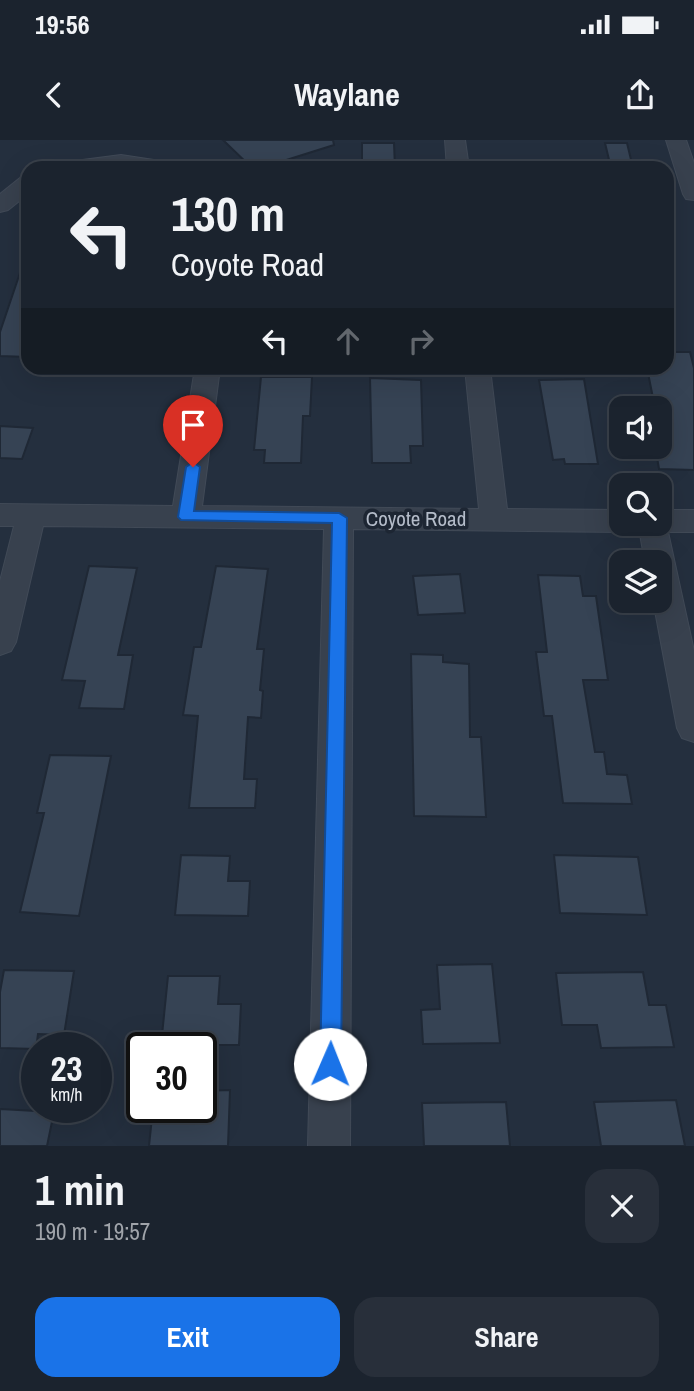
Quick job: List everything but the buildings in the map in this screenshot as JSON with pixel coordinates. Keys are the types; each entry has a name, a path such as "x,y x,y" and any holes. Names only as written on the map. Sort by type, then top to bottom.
{"street":[{"path":"455,140 457,161"},
{"path":"676,140 694,194"},
{"path":"0,205 21,188"},
{"path":"186,517 206,375"},
{"path":"479,375 494,519"},
{"name":"Coyote Road","path":"0,515 609,521"},
{"path":"0,642 31,516"},
{"path":"329,1146 339,518"},
{"path":"672,522 694,521"},
{"path":"670,613 694,728"}],"route":[{"path":"193,467 186,517 339,518 330,1064"}]}
